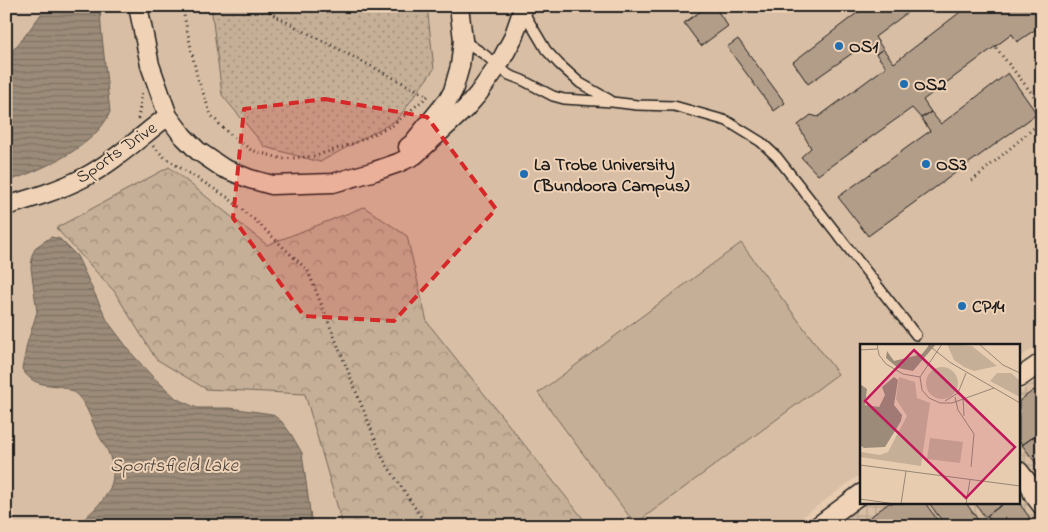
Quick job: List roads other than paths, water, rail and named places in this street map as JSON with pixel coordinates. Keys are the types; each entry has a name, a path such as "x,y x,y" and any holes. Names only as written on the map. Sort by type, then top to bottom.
{"street":[{"path":"138,6 150,65 168,116 183,136 198,151 223,168 250,179 272,185 333,183 375,171 415,155 466,108 478,94 498,66 513,38 522,8"},
{"path":"375,171 412,144 448,100 460,66 463,40 459,6"},
{"name":"Sports Drive","path":"6,206 59,189 87,176 120,154 168,116"},
{"path":"1020,377 1042,362"},
{"path":"1020,472 1042,506"},
{"path":"818,526 860,495"}],"lane":[{"path":"522,8 546,50 559,64 580,84 612,102"},
{"path":"463,40 485,55 508,75 522,80 552,96 564,99 637,105 674,106 727,121 760,142 777,157 916,335"}],"water":[{"path":"47,6 100,6 110,112 103,125 93,136 66,156 6,182 6,58"},
{"name":"Sportsfield Lake","path":"51,237 60,239 77,256 108,322 133,355 177,399 197,408 230,408 272,414 282,422 302,453 312,526 76,526 92,512 105,496 113,479 113,468 107,450 87,409 77,394 65,388 33,381 22,369 27,344 37,312 31,268 32,255 36,247"}],"place":[{"name":"OS1","path":"839,46"},
{"name":"OS2","path":"904,84"},
{"name":"OS3","path":"926,164"},
{"name":"La Trobe University (Bundoora Campus)","path":"524,174"},
{"name":"CP14","path":"962,306"}]}
